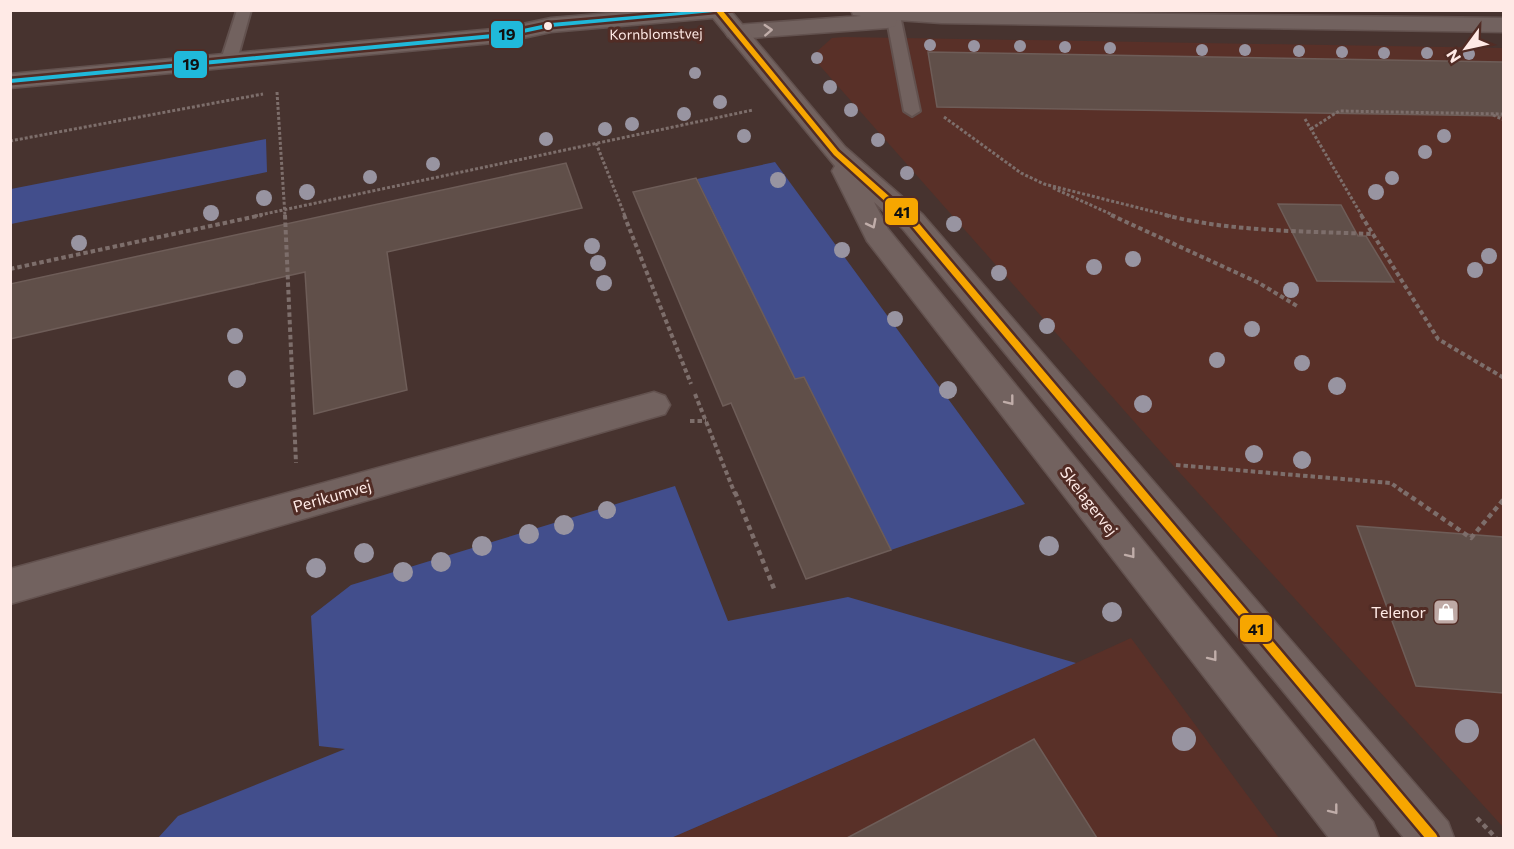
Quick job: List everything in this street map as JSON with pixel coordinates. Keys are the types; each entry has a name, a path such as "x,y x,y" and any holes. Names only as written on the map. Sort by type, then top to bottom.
{"street":[{"path":"861,10 941,17"},
{"path":"719,22 1098,14 1425,17 1503,25"},
{"name":"Kornblomstvej","path":"504,35 551,25 719,22"},
{"name":"Kornblomstvej","path":"10,81 504,35 658,36 719,22"},
{"name":"Skelagervej","path":"719,22 791,99 836,153 913,222 1432,838"},
{"name":"Skelagervej","path":"836,153 877,234 1357,838"},
{"name":"Perikumvej","path":"10,587 654,405"}],"lane":[{"path":"229,60 244,10"},
{"path":"894,20 912,111"}],"path":[{"path":"10,141 278,92 298,506"},
{"path":"10,269 740,113 791,99"},
{"path":"912,111 937,112 1022,173 1259,283 1297,306"},
{"path":"1311,129 1339,111 1503,114"},
{"path":"1490,114 1503,120"},
{"path":"1305,119 1372,234 1438,339 1503,378"},
{"path":"596,142 775,591"},
{"path":"1044,184 1185,220 1254,229 1372,234"},
{"path":"1112,459 1391,483 1472,538 1503,499"}],"shaded area":[{"path":"832,38 1503,48 1503,827 1160,451 814,59 814,54"},
{"path":"266,139 267,172 11,224 11,189"},
{"path":"775,162 1025,504 891,550 804,377 795,379 697,179"},
{"path":"675,486 728,621 848,597 1076,663 671,838 158,838 178,816 345,749 319,746 311,616 351,585"},
{"path":"1131,638 1279,838 671,838 1076,663"}],"building":[{"path":"928,52 1503,62 1503,116 937,107"},
{"path":"566,163 582,208 387,252 407,390 314,414 305,272 10,339 10,284"},
{"path":"696,178 795,379 804,377 891,550 806,579 731,403 723,406 633,192"},
{"path":"1278,204 1341,205 1358,236 1366,236 1394,282 1317,281"},
{"name":"Telenor","path":"1357,526 1503,537 1503,693 1416,686"},
{"path":"1034,739 1097,838 847,838"}],"transit line":[{"name":"41","path":"718,10 836,153 913,222 1432,838"},
{"name":"19","path":"10,81 504,35 551,25 732,10"}],"place":[{"name":"Telenor","path":"1446,612"}]}
